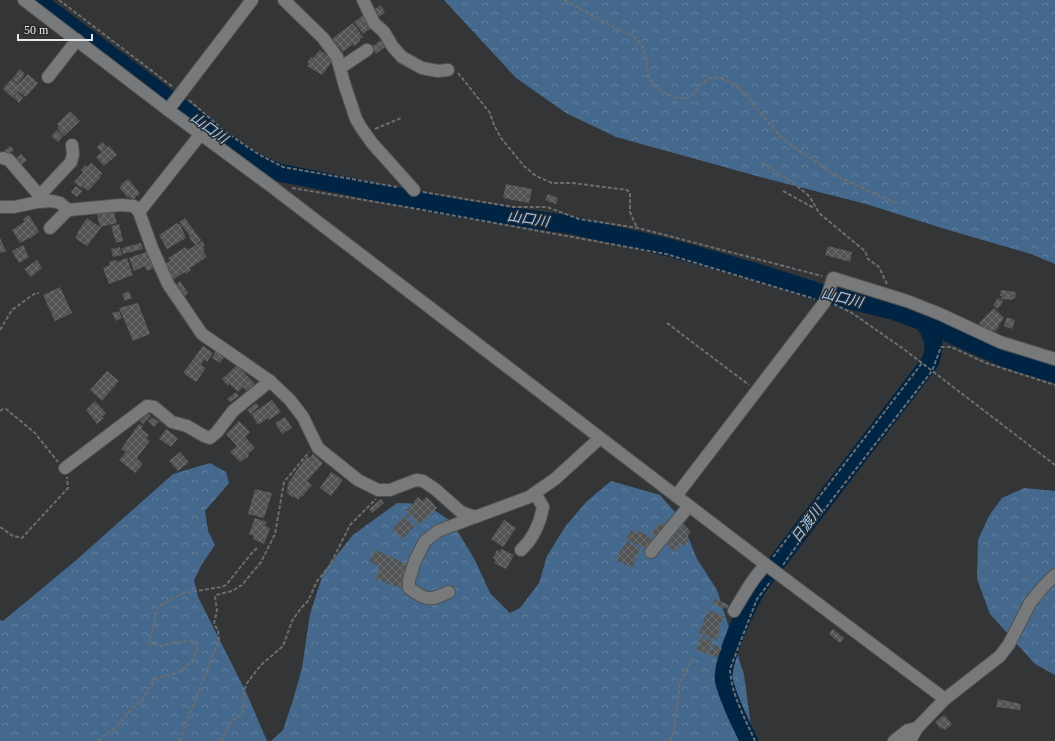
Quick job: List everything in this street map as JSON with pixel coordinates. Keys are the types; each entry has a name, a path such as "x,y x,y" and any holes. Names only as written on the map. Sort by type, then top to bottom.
{"street":[{"path":"24,0 169,109 200,135 271,186 944,699"},
{"path":"169,109 252,0"},
{"path":"284,0 323,38 337,57 356,119 372,143 414,190"},
{"path":"363,0 374,23 384,32 393,47 402,57 422,68 438,71 448,70"},
{"path":"48,77 77,40"},
{"path":"340,68 366,50"},
{"path":"139,212 200,135"},
{"path":"44,202 43,192 71,162 73,154 72,145"},
{"path":"3,158 9,160 44,202"},
{"path":"0,207 14,207 44,202 60,203 68,210"},
{"path":"50,228 68,210 121,205 134,206 139,212 152,248 168,284 202,334 270,381 290,400 303,417 318,448 358,480 378,490 390,490 416,480 423,481 435,489 460,512 475,517"},
{"path":"676,496 826,300 833,280 890,296 940,314 1000,342 1055,358"},
{"path":"65,468 147,406 154,408 172,422 188,426 210,438 217,432 233,411 270,381"},
{"path":"450,592 432,599 420,596 409,588 409,580 415,561 425,541 438,530 529,497 555,479 600,438"},
{"path":"521,550 528,544 541,519 543,507 535,493"},
{"path":"651,552 689,506"},
{"path":"734,611 760,571 772,569"},
{"path":"910,741 917,728 944,699 1000,656 1009,644 1030,603 1055,575"},
{"path":"894,741 908,730 917,728"}],"path":[{"path":"58,0 222,129 260,155 283,167 321,175 509,206 547,207 579,219 637,228 833,280"},
{"path":"564,0 637,39 643,45 650,78 656,88 666,95 676,98 687,98 693,95 703,82 712,77 722,78 744,93 785,140 842,179 899,204"},
{"path":"448,70 458,72 480,98 490,113 501,138 527,169 542,180 552,183 574,183 627,190 630,193 630,212 637,228"},
{"path":"365,134 401,118"},
{"path":"762,163 795,184 810,197 814,207 819,213 864,251 868,259 879,267 886,280 890,296"},
{"path":"271,186 280,186 412,208 581,240 666,254 811,297 826,300 852,313 923,364 1055,465"},
{"path":"783,190 814,207"},
{"path":"0,330 12,310 34,294 39,293"},
{"path":"667,323 756,391"},
{"path":"772,569 800,541 931,370 941,347 946,346 986,363 1055,385"},
{"path":"755,741 733,691 730,680 730,669 757,599 772,569 923,364"},
{"path":"0,411 2,409 6,409 35,433 56,461 65,468 68,488 22,538 14,536 0,527"},
{"path":"180,741 219,640 218,630 214,624 217,610 216,595 232,591 242,585 261,562 274,534 284,482 316,444"},
{"path":"221,741 231,722 243,713 244,691 247,683 261,664 283,646 292,621 308,601 350,525 385,490"},
{"path":"98,741 116,727 143,699 154,681 182,670 193,659 198,649 195,642 192,641 172,643 161,646 150,643 149,640 158,607 183,593 222,587 229,583 251,554 258,548"},
{"path":"670,741 674,729 680,683 692,658"}],"green space":[{"path":"444,0 1055,0 1055,264 1031,254 866,204 768,179 616,137 566,113 516,78"},
{"path":"210,463 226,472 229,483 205,511 208,531 215,545 202,564 194,580 198,597 246,692 267,741 0,741 0,620 3,621 74,562 173,474"},
{"path":"611,481 660,495 681,519 697,559 717,590 744,675 753,741 271,741 283,730 293,700 302,668 310,614 324,571 353,535 397,503 425,504 452,522 475,560 490,593 510,613 520,608 539,583 547,556 565,527 586,502"},
{"path":"1024,488 1055,491 1055,675 1035,664 990,614 977,579 978,540 989,516 1002,498"}],"building":[{"path":"381,5 385,13 376,18 372,11"},
{"path":"365,14 374,26 363,34 354,22"},
{"path":"353,23 363,37 354,46 353,44 343,52 333,38"},
{"path":"383,39 388,45 376,54 371,47"},
{"path":"320,50 333,60 322,75 307,66 309,64 307,63 311,57 313,58"},
{"path":"20,69 25,74 18,83 12,79"},
{"path":"28,74 38,83 26,97 19,92 21,89 13,98 3,89 11,79 18,84"},
{"path":"18,93 23,97 19,103 14,98"},
{"path":"70,111 80,121 64,136 57,128 59,126 57,124"},
{"path":"57,130 63,136 58,142 51,136"},
{"path":"102,142 107,147 101,152 97,147"},
{"path":"10,146 14,150 8,155 4,151"},
{"path":"109,146 117,155 104,166 96,157"},
{"path":"21,154 27,160 20,166 14,161"},
{"path":"91,163 102,173 100,176 101,177 88,191 82,186 81,188 74,182 83,172 81,170 85,165 87,167"},
{"path":"128,179 140,193 133,200 129,196 128,198 119,187"},
{"path":"506,184 532,189 529,203 503,198"},
{"path":"76,186 82,191 77,197 71,192"},
{"path":"548,194 558,198 556,204 545,200"},
{"path":"113,210 117,223 100,227 97,214"},
{"path":"29,215 39,232 20,243 12,230 24,222 23,219"},
{"path":"87,218 101,228 87,246 75,238"},
{"path":"185,218 201,240 195,245 179,222"},
{"path":"177,223 180,224 186,238 167,249 159,235"},
{"path":"119,224 123,241 116,243 111,226"},
{"path":"0,238 6,251 0,253"},
{"path":"202,241 205,246 203,247 205,250 203,251 207,257 190,268 191,270 186,274 185,272 171,280 167,272 169,271 165,264 170,261 168,258 186,247 188,250"},
{"path":"141,243 143,249 123,254 122,248"},
{"path":"23,245 29,257 19,263 12,251"},
{"path":"828,246 852,252 850,262 825,255"},
{"path":"120,247 122,255 113,257 111,249"},
{"path":"148,251 154,268 147,271 145,266 134,271 129,258"},
{"path":"127,258 133,275 109,284 103,268 110,265 109,262 116,260 117,262"},
{"path":"37,260 42,268 31,277 24,269"},
{"path":"180,281 188,293 182,298 174,287"},
{"path":"60,287 72,313 55,321 43,295"},
{"path":"1001,290 1016,292 1015,298 1011,300 1001,299"},
{"path":"129,291 132,298 125,301 122,294"},
{"path":"998,298 1003,301 998,309 993,305"},
{"path":"138,303 150,334 133,341 119,308"},
{"path":"994,308 1004,318 998,326 999,327 990,333 979,323"},
{"path":"119,311 122,318 116,321 112,313"},
{"path":"1007,317 1015,320 1012,329 1004,326"},
{"path":"203,346 213,353 207,362 204,359 201,365 206,368 196,382 183,373"},
{"path":"216,351 225,356 220,363 212,358"},
{"path":"237,365 257,386 249,393 243,387 238,392 230,384 228,386 222,379"},
{"path":"107,371 119,381 102,401 90,390"},
{"path":"236,392 239,396 230,402 227,399"},
{"path":"272,400 281,412 258,425 251,414"},
{"path":"95,401 106,413 102,417 104,418 97,424 86,410"},
{"path":"256,403 259,406 250,414 247,410"},
{"path":"148,413 151,416 143,424 140,421"},
{"path":"152,417 159,422 154,427 148,421"},
{"path":"285,417 292,428 282,434 275,423"},
{"path":"239,421 250,432 245,437 255,448 248,454 249,456 240,462 230,452 237,446 226,434"},
{"path":"139,424 143,426 141,429 149,435 146,438 150,441 137,458 143,464 135,473 119,460 126,452 121,449"},
{"path":"166,429 178,438 171,447 159,439"},
{"path":"180,452 189,462 178,471 169,461"},
{"path":"313,454 323,463 307,481 312,485 298,500 294,496 293,498 287,493 288,483 307,456 310,458"},
{"path":"331,472 343,480 331,496 320,488"},
{"path":"255,489 272,493 264,518 248,514"},
{"path":"418,497 422,501 427,497 437,508 419,525 411,515 407,518 415,526 402,539 392,529 409,513 406,510"},
{"path":"381,499 384,503 372,513 369,509"},
{"path":"255,518 267,522 265,526 270,528 264,544 253,539 254,536 249,534"},
{"path":"504,520 516,528 503,547 491,539"},
{"path":"660,522 668,529 659,540 651,533"},
{"path":"684,524 691,532 686,538 689,540 684,546 681,544 675,552 667,545 671,540 668,538 677,527 680,530"},
{"path":"631,530 635,533 637,530 652,538 651,541 654,542 649,550 626,539"},
{"path":"627,541 640,548 632,568 616,560"},
{"path":"501,549 514,555 506,569 494,563 496,560 493,558 497,550 500,552"},
{"path":"375,550 409,565 401,588 375,579 380,567 369,561"},
{"path":"715,599 729,605 727,609 713,604"},
{"path":"708,610 724,616 718,629 720,630 716,640 699,633"},
{"path":"833,629 844,638 840,643 829,634"},
{"path":"702,636 712,641 707,654 696,650"},
{"path":"713,644 722,648 717,658 708,654"},
{"path":"998,699 1021,704 1020,710 996,707"},
{"path":"944,715 952,724 945,730 943,728 941,729 935,722"}],"waterway":[{"name":"山口川","path":"37,0 240,152 277,172 456,208 571,225 671,248 759,273 825,294 894,311 924,322 1007,359 1055,374"},
{"name":"日渡川","path":"749,741 732,704 724,681 726,661 730,648 748,606 759,586 930,362 934,346 930,332 924,322"}]}
